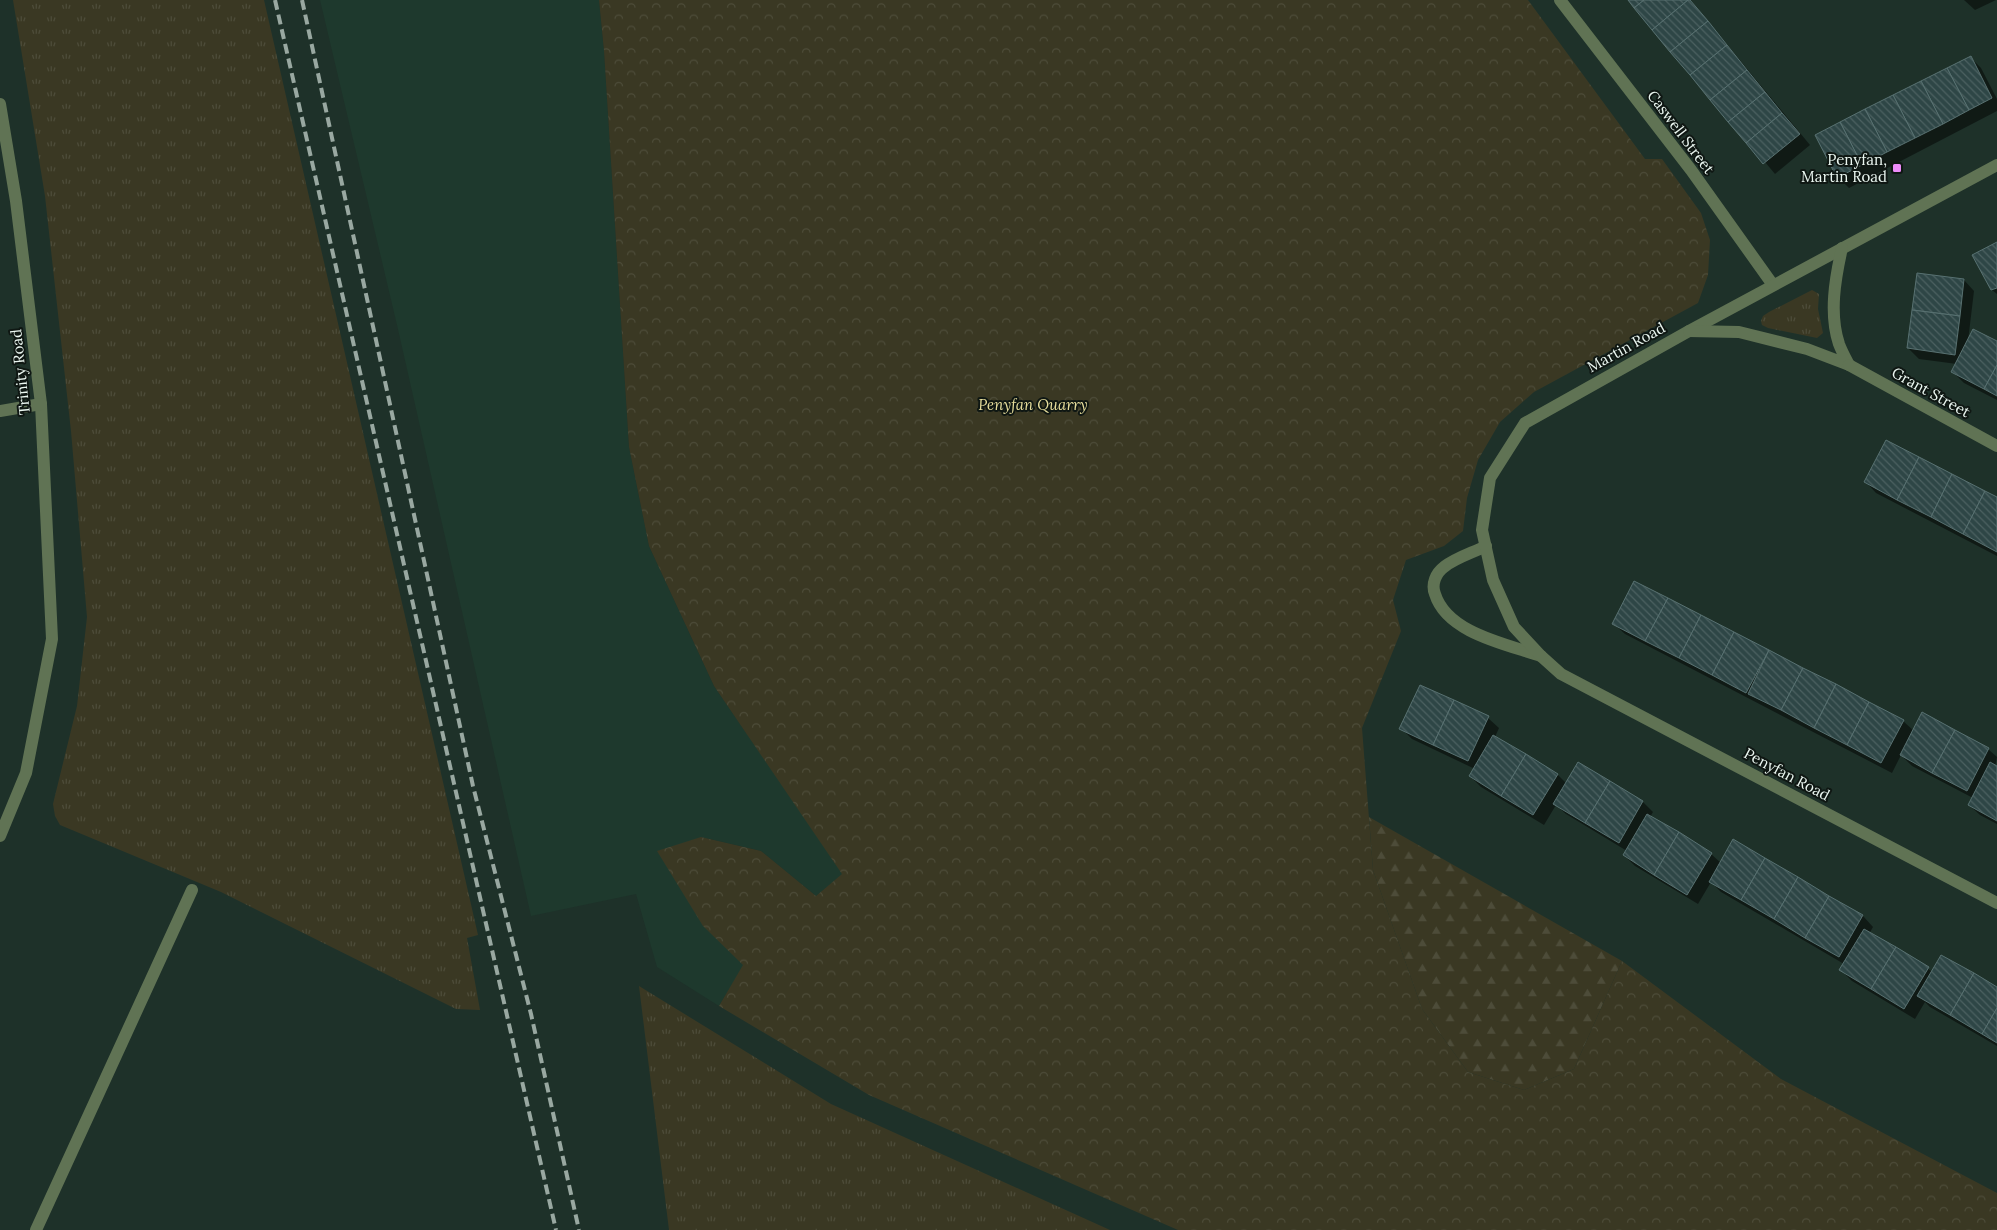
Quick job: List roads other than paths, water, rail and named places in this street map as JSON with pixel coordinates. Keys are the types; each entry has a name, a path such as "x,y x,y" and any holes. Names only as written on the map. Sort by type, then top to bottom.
{"street":[{"name":"Caswell Street","path":"1560,0 1691,170 1773,286"},
{"name":"Trinity Road","path":"0,104 16,200 41,404 52,639 26,773 0,836"},
{"name":"Martin Road","path":"1561,674 1540,656 1514,627 1493,580 1482,530 1490,478 1525,423 1689,330 1997,165"},
{"path":"1842,248 1834,282 1835,317 1839,344 1849,366"},
{"name":"Grant Street","path":"1689,330 1739,332 1808,349 1849,366 1997,446"},
{"path":"0,411 41,404"},
{"path":"1486,546 1443,567 1434,580 1434,591 1439,605 1447,616 1462,626 1480,635 1540,656"},
{"name":"Penyfan Road","path":"1561,674 1997,903"},
{"path":"36,1230 192,890"}],"railway":[{"path":"275,0 556,1230"},
{"path":"302,0 473,786 531,1014 579,1230"}],"place":[{"name":"Penyfan, Martin Road","path":"1897,168"}],"park label":[{"name":"Penyfan Quarry","path":"1033,404"}]}
